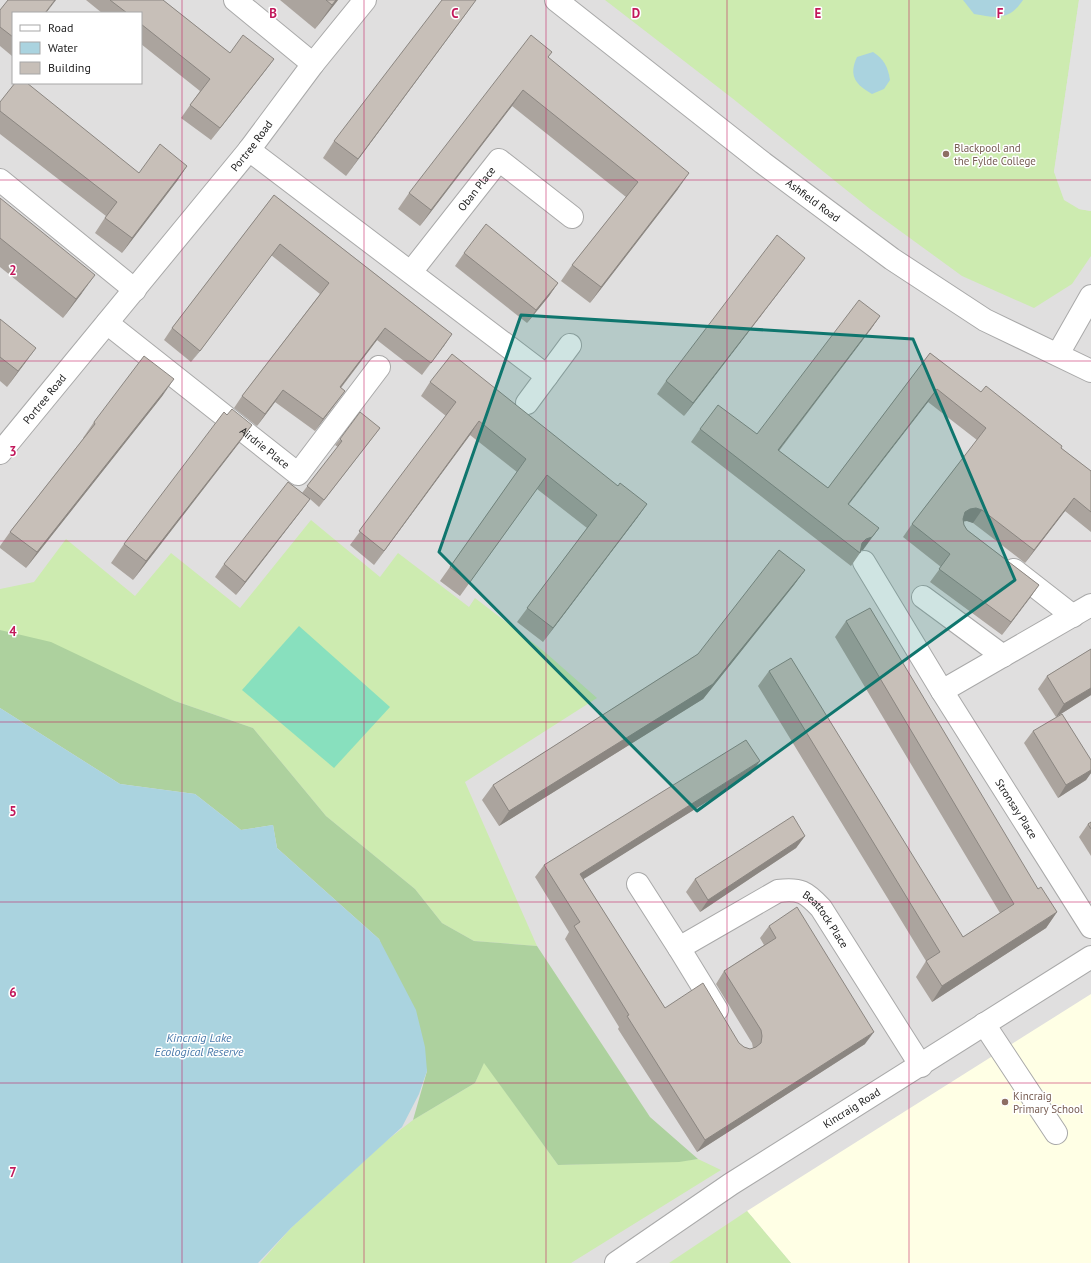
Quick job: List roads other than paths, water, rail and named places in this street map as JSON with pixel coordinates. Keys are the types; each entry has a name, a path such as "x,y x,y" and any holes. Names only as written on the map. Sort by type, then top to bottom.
{"street":[{"path":"235,0 313,64"},
{"name":"Portree Road","path":"0,453 249,150 313,64 365,0"},
{"name":"Ashfield Road","path":"556,0 763,163 892,259 985,320 1091,371"},
{"path":"249,150 547,376"},
{"name":"Oban Place","path":"411,272 499,160 572,217"},
{"path":"0,180 135,290"},
{"path":"1058,354 1091,296"},
{"name":"Airdrie Place","path":"107,323 298,474 379,367"},
{"path":"528,403 570,345"},
{"path":"942,691 1082,610 998,557"},
{"name":"Stronsay Place","path":"864,562 942,691 1091,927"},
{"path":"923,597 1003,656"},
{"path":"638,884 729,1029"},
{"name":"Beattock Place","path":"679,948 778,891 793,889 807,894 821,908 921,1066"},
{"name":"Kincraig Road","path":"616,1263 731,1184 921,1066 984,1024 1091,957"},
{"path":"984,1024 1056,1133"}],"water":[{"path":"963,0 1023,0 1013,12 996,17 974,14"},
{"path":"873,52 885,64 890,80 884,89 872,94 858,83 855,79 853,70 857,57"},
{"name":"Kincraig Lake Ecological Reserve","path":"0,708 120,784 195,794 241,830 273,825 277,848 379,939 416,1010 425,1047 427,1071 419,1094 402,1127 291,1228 258,1263 0,1263"}],"place":[{"name":"Blackpool and the Fylde College","path":"946,154"},
{"name":"Kincraig Primary School","path":"1005,1102"}]}
